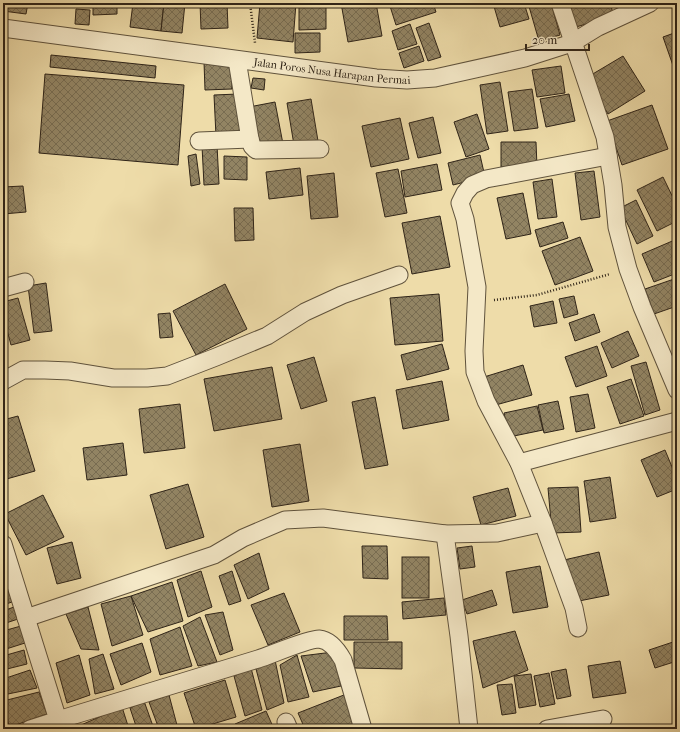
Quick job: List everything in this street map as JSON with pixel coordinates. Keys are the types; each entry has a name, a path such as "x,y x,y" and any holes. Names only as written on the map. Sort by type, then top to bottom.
{"street":[{"path":"560,3 572,43 605,137 613,185 617,227 628,269 677,390"},
{"name":"Jalan Poros Nusa Harapan Permai","path":"3,28 236,60 376,78 407,80 435,78 525,58 572,43 598,28 650,3"},
{"path":"236,60 252,146 256,150 320,150"},
{"path":"199,141 250,139"},
{"path":"578,628 574,608 519,463 486,401 475,372 474,351 477,287 465,218 460,203 465,192 472,186 486,179 608,156"},
{"path":"3,381 24,370 70,371 113,378 148,378 167,376 267,336 305,312 342,295 399,275"},
{"path":"3,288 25,282"},
{"path":"519,463 677,421"},
{"path":"26,618 214,554 243,538 284,520 323,518 445,534 497,533 543,523"},
{"path":"445,534 460,636 469,729"},
{"path":"3,544 58,720"},
{"path":"30,729 260,658 308,641 318,640 327,642 337,650 344,660 363,729"},
{"path":"547,729 603,719"}],"path":[{"path":"250,3 258,62"},
{"path":"476,302 537,295 628,269"}],"building":[{"path":"3,3 28,3 26,14 3,11"},
{"path":"93,3 117,3 117,14 93,15"},
{"path":"133,3 164,3 161,31 130,27"},
{"path":"164,3 185,3 182,33 161,31"},
{"path":"200,3 227,3 228,28 201,29"},
{"path":"260,3 296,3 293,42 257,38"},
{"path":"299,3 326,3 326,29 299,30"},
{"path":"341,3 376,3 382,36 348,42"},
{"path":"389,3 433,3 436,12 396,25"},
{"path":"493,3 524,3 529,19 500,27"},
{"path":"528,3 551,3 560,35 539,41"},
{"path":"562,3 610,3 614,16 569,29"},
{"path":"76,9 90,10 89,25 75,24"},
{"path":"429,23 441,57 428,61 416,28"},
{"path":"410,24 417,44 398,50 392,31"},
{"path":"677,32 677,77 663,37"},
{"path":"295,33 320,33 320,52 295,53"},
{"path":"419,46 424,61 404,68 399,53"},
{"path":"51,55 156,66 155,78 50,67"},
{"path":"623,56 645,91 608,114 586,78"},
{"path":"204,62 232,62 232,89 205,90"},
{"path":"561,66 565,93 537,97 532,70"},
{"path":"45,74 184,85 178,165 39,153"},
{"path":"253,78 265,79 264,90 251,88"},
{"path":"500,82 508,131 487,134 480,85"},
{"path":"532,89 538,128 514,131 508,92"},
{"path":"238,94 240,135 216,136 214,95"},
{"path":"569,94 575,121 546,127 540,99"},
{"path":"311,99 318,141 294,145 287,103"},
{"path":"275,102 283,144 257,149 249,107"},
{"path":"652,105 668,149 622,165 607,121"},
{"path":"477,114 489,149 466,157 454,122"},
{"path":"433,117 441,153 418,158 409,123"},
{"path":"400,118 409,159 371,167 362,126"},
{"path":"501,142 536,142 537,167 501,167"},
{"path":"217,145 219,184 204,185 202,146"},
{"path":"196,154 200,184 191,186 188,156"},
{"path":"480,155 485,177 453,185 448,163"},
{"path":"224,156 247,157 247,180 224,179"},
{"path":"437,164 442,190 405,197 401,171"},
{"path":"300,168 303,195 269,199 266,172"},
{"path":"398,169 407,213 385,217 376,173"},
{"path":"594,171 600,217 581,220 575,173"},
{"path":"334,173 338,217 311,219 307,176"},
{"path":"663,177 677,206 677,221 657,231 637,190"},
{"path":"552,179 557,217 538,219 533,182"},
{"path":"23,186 26,212 3,214 3,187"},
{"path":"523,193 531,234 506,239 497,198"},
{"path":"636,200 653,236 637,244 620,208"},
{"path":"234,208 253,208 254,240 235,241"},
{"path":"440,216 450,267 412,274 402,223"},
{"path":"563,222 568,238 540,247 535,230"},
{"path":"580,237 593,271 555,285 542,251"},
{"path":"677,239 677,273 654,282 642,254"},
{"path":"677,278 677,306 654,314 645,289"},
{"path":"46,283 52,331 34,333 28,286"},
{"path":"225,284 247,329 196,355 173,311"},
{"path":"439,294 443,341 395,345 390,298"},
{"path":"574,296 578,314 564,318 559,299"},
{"path":"18,298 30,340 11,345 3,315 3,302"},
{"path":"553,301 557,323 534,327 530,306"},
{"path":"170,313 173,337 160,338 158,314"},
{"path":"594,314 600,332 575,341 569,323"},
{"path":"628,331 639,356 612,368 601,343"},
{"path":"442,344 449,369 407,380 401,355"},
{"path":"597,346 607,376 576,387 565,357"},
{"path":"314,357 327,401 301,409 287,365"},
{"path":"646,362 660,410 645,415 631,366"},
{"path":"523,365 532,395 492,406 484,377"},
{"path":"272,367 282,419 214,431 204,379"},
{"path":"631,379 644,416 620,424 607,387"},
{"path":"442,381 449,420 403,429 396,390"},
{"path":"588,394 595,428 576,432 570,397"},
{"path":"375,397 388,465 365,469 352,402"},
{"path":"558,401 564,429 544,433 538,405"},
{"path":"180,404 185,448 144,453 139,409"},
{"path":"537,406 543,430 509,437 504,413"},
{"path":"18,416 35,471 3,480 3,420"},
{"path":"123,443 127,475 87,480 83,448"},
{"path":"300,444 309,501 272,507 263,450"},
{"path":"665,450 677,479 677,489 657,497 641,460"},
{"path":"610,477 616,518 590,522 584,481"},
{"path":"188,484 204,537 166,549 150,495"},
{"path":"578,487 581,532 552,533 548,488"},
{"path":"508,488 516,516 481,525 473,497"},
{"path":"43,495 64,537 26,555 5,514"},
{"path":"72,542 81,578 57,584 47,548"},
{"path":"362,546 387,546 388,579 363,578"},
{"path":"472,546 475,567 460,569 457,548"},
{"path":"599,552 609,595 574,602 564,560"},
{"path":"259,553 269,589 248,599 234,565"},
{"path":"402,557 429,557 429,598 402,598"},
{"path":"540,566 548,607 513,613 506,572"},
{"path":"201,571 212,607 188,617 177,580"},
{"path":"232,571 241,601 229,605 219,576"},
{"path":"6,580 12,602 3,605 3,582"},
{"path":"172,582 183,621 148,632 131,596"},
{"path":"492,590 497,605 467,614 462,600"},
{"path":"284,593 300,632 268,645 251,605"},
{"path":"131,596 143,635 112,646 101,604"},
{"path":"444,598 446,615 403,619 402,602"},
{"path":"14,607 18,619 3,624 3,611"},
{"path":"88,607 99,650 81,649 66,614"},
{"path":"223,612 233,650 220,655 205,615"},
{"path":"344,616 387,616 388,640 344,640"},
{"path":"200,617 217,662 198,666 183,626"},
{"path":"21,626 25,643 3,650 3,631"},
{"path":"180,627 192,666 160,675 150,639"},
{"path":"515,631 528,670 483,688 473,641"},
{"path":"354,642 402,642 402,669 354,668"},
{"path":"673,642 677,653 677,661 655,668 649,650"},
{"path":"142,643 151,672 121,685 110,654"},
{"path":"24,650 27,664 3,670 3,656"},
{"path":"333,652 341,686 313,692 301,656"},
{"path":"103,654 114,689 95,694 89,659"},
{"path":"79,655 90,695 67,703 56,663"},
{"path":"297,655 309,697 288,702 280,665"},
{"path":"275,660 284,703 267,710 256,669"},
{"path":"620,661 626,693 593,698 588,666"},
{"path":"251,668 262,710 245,716 234,676"},
{"path":"566,669 571,696 557,699 551,672"},
{"path":"30,670 37,688 3,695 3,679"},
{"path":"549,673 555,704 540,707 534,676"},
{"path":"531,674 536,705 519,708 514,676"},
{"path":"225,680 236,717 196,729 184,693"},
{"path":"512,684 516,713 502,715 497,685"},
{"path":"39,692 47,714 10,727 3,710 3,701"},
{"path":"349,693 356,729 305,729 298,713"},
{"path":"169,695 178,729 159,729 149,702"},
{"path":"144,701 154,729 137,729 130,708"},
{"path":"122,707 129,729 72,729"},
{"path":"266,711 274,729 237,729 235,724"}]}
